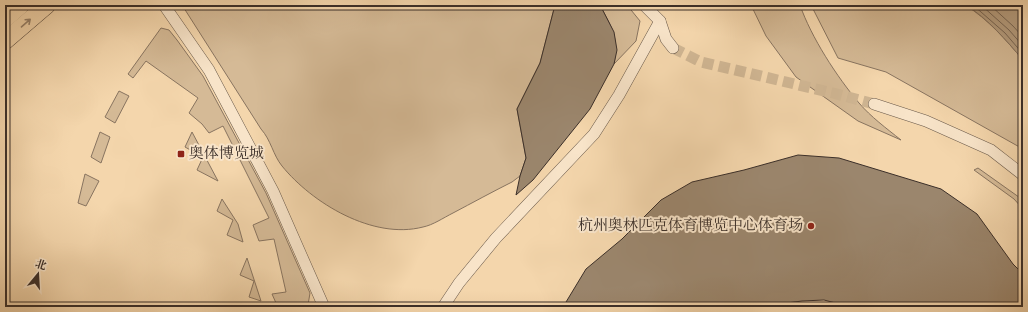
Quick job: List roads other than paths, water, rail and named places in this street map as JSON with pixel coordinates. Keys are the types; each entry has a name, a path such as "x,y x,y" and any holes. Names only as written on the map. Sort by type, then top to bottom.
{"main road":[{"path":"5,19 21,5"},
{"path":"5,41 47,5"}],"street":[{"path":"164,5 209,70 273,191 324,307"},
{"path":"644,5 660,21 666,39 673,48"},
{"path":"443,307 459,283 496,238 594,134 619,95 660,21"},
{"path":"874,104 926,121 991,150 1023,175"}],"water":[{"path":"966,5 1023,5 1023,60 989,23"}],"tunnel":[{"path":"673,48 701,62 874,104"}],"place":[{"name":"奥体博览城","path":"181,154"},
{"name":"杭州奥林匹克体育博览中心体育场","path":"811,226"}]}
